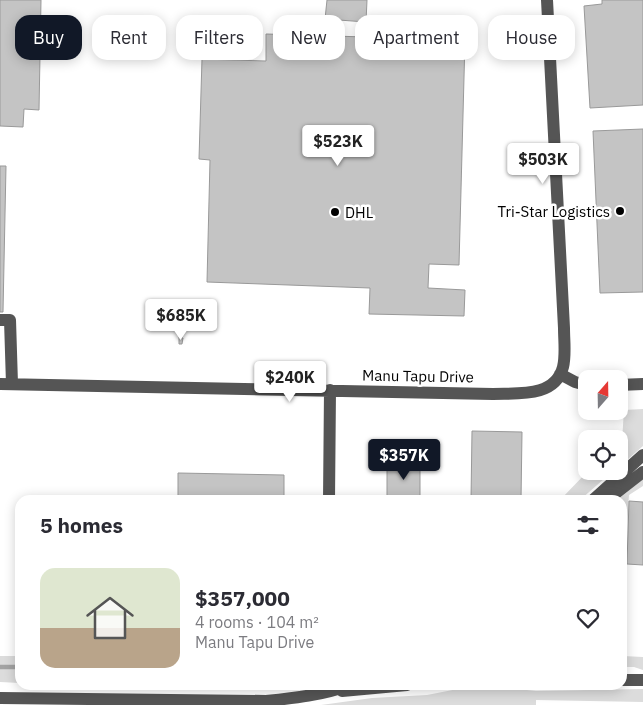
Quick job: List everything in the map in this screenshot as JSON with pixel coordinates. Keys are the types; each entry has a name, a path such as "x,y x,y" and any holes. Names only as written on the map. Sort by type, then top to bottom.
{"street":[{"path":"547,0 564,328 564,359 560,374 578,383"},
{"path":"0,320 10,320 6,384"},
{"name":"Manu Tapu Drive","path":"6,384 493,394 531,393 553,384 560,374"},
{"path":"628,385 643,384"},
{"path":"329,495 330,390"},
{"path":"599,495 643,455"},
{"path":"613,495 643,472"},
{"path":"627,680 643,680"},
{"path":"0,698 266,701 302,698 327,690"},
{"path":"138,705 158,700"}],"shaded area":[{"path":"643,409 643,446 628,459 628,430 623,430 623,420 628,420 628,410"},
{"path":"643,479 643,486 629,495 627,522 627,495 623,495"},
{"path":"579,480 603,480 586,495 565,495"},
{"path":"0,656 15,656 15,683 0,682"},
{"path":"627,656 643,657 643,670 627,667"},
{"path":"643,689 643,702 536,700 536,705 321,705 372,698 427,695 453,690"}],"building":[{"path":"0,0 41,0 41,15 15,15 15,60 40,60 39,110 24,109 23,127 0,126"},
{"path":"327,0 367,0 366,15 355,15 355,21 345,20 345,15 325,15"},
{"path":"602,0 643,0 643,105 590,108 584,6 602,4"},
{"name":"DHL","path":"266,34 273,34 273,60 345,60 345,36 355,37 355,60 464,60 459,265 429,264 428,288 465,290 464,316 369,314 370,288 207,282 210,160 199,159 202,60 266,61"},
{"name":"Tri-Star Logistics","path":"643,129 643,292 600,293 593,131"},
{"path":"0,166 6,166 3,312 0,312"},
{"path":"179,337 183,338 182,344 179,344"},
{"path":"472,431 522,432 521,495 471,495"},
{"path":"387,462 420,462 420,495 387,495"},
{"path":"178,473 284,475 284,495 178,495"},
{"path":"629,501 643,502 643,565 627,564"}],"waterway":[{"path":"0,667 15,667"}],"place":[{"name":"Tri-Star Logistics","path":"620,211"},
{"name":"DHL","path":"335,212"}]}
